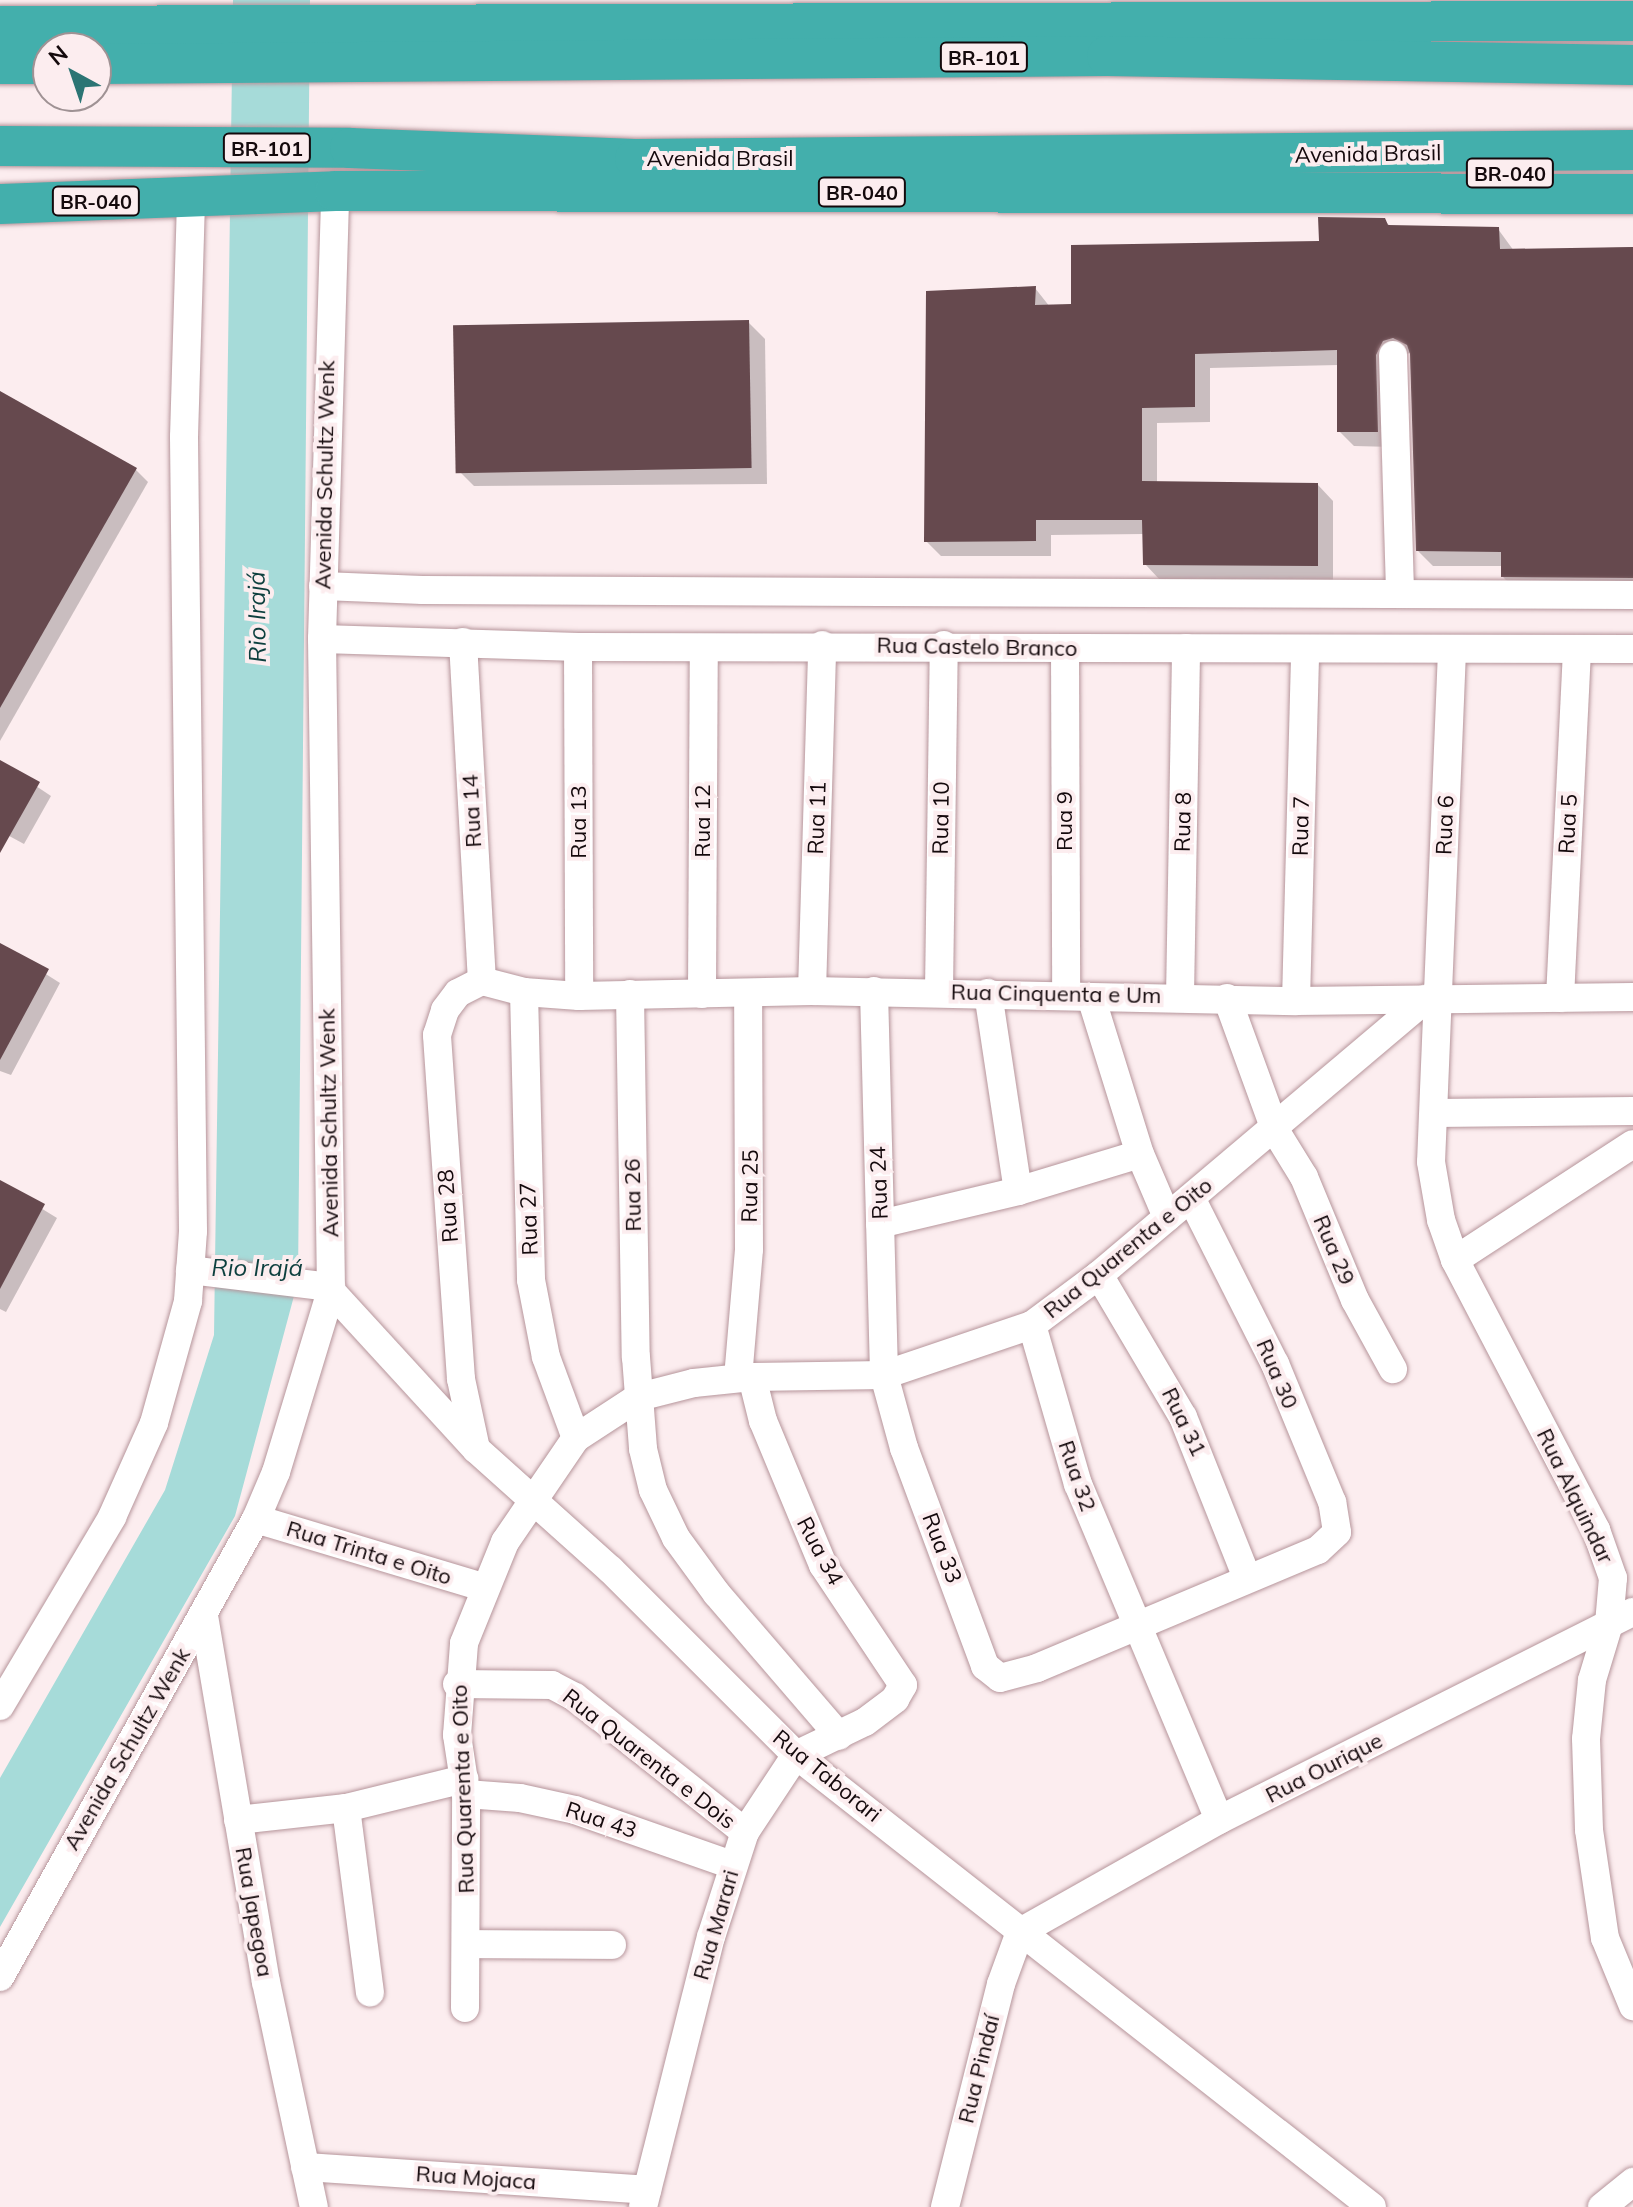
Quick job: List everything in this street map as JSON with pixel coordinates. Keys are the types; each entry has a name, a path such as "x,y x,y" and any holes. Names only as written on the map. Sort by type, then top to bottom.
{"highway":[{"path":"0,26 187,27 338,46 1003,11 1633,21"},
{"path":"1563,20 1603,39 1633,41"},
{"name":"BR-101","path":"112,64 174,64 338,46 1633,65"},
{"path":"0,64 32,64"},
{"name":"Avenida Brasil","path":"0,146 350,148 635,159 1633,150"},
{"path":"0,165 48,165 134,147"},
{"name":"BR-040","path":"1388,195 1485,174 1633,170"},
{"name":"Avenida Brasil","path":"0,204 321,192 1633,194"}],"street":[{"name":"Avenida Schultz Wenk","path":"0,1977 256,1519 276,1472 331,1289 322,639 321,192"},
{"path":"0,1706 112,1517 154,1423 201,1272 184,437 201,198"},
{"path":"1393,355 1400,594"},
{"path":"323,586 422,590 1633,595"},
{"name":"Rua Castelo Branco","path":"322,639 704,648 944,645 1305,652 1633,649"},
{"name":"Rua 14","path":"463,642 482,981"},
{"name":"Rua 11","path":"812,991 822,645"},
{"name":"Rua 10","path":"939,991 944,645"},
{"name":"Rua 13","path":"578,647 579,996"},
{"name":"Rua 12","path":"702,994 704,648"},
{"name":"Rua 9","path":"1065,648 1079,996 1167,1217"},
{"name":"Rua 8","path":"1180,997 1186,648"},
{"name":"Rua 5","path":"1560,998 1577,650"},
{"name":"Rua 6","path":"1432,999 1452,651"},
{"name":"Rua 7","path":"1296,1001 1305,652"},
{"name":"Rua Cinquenta e Um","path":"482,981 524,992 579,996 939,991 1296,1001 1633,997"},
{"name":"Rua 28","path":"476,1449 461,1379 437,1048 445,1010 458,993 482,981"},
{"name":"Rua 24","path":"874,991 884,1375"},
{"name":"Rua 27","path":"524,992 531,1280 546,1357 576,1438"},
{"path":"988,993 1018,1191"},
{"name":"Rua 26","path":"630,994 639,1397 643,1449 653,1490 676,1538 717,1594 839,1736"},
{"name":"Rua 25","path":"745,1377 749,1249 748,994"},
{"name":"Rua 29","path":"1227,998 1275,1130 1304,1177 1355,1300 1393,1369"},
{"name":"Rua Alquindar","path":"1432,999 1435,1113 1431,1162 1441,1220 1455,1260 1607,1555 1621,1618 1592,1680 1586,1739 1589,1830 1605,1938 1633,2006"},
{"name":"Rua Quarenta e Oito","path":"465,2008 465,1787 457,1684 464,1643 483,1587 529,1500 576,1438 639,1397 745,1377 884,1375 1032,1325 1099,1275 1432,999"},
{"path":"1435,1113 1633,1111"},
{"path":"1455,1260 1633,1144"},
{"path":"880,1224 1018,1191 1140,1154"},
{"name":"Rua 30","path":"1191,1198 1275,1364 1332,1502 1337,1532 1318,1550 1247,1578"},
{"path":"201,1272 331,1289"},
{"name":"Rua 31","path":"1099,1275 1183,1417 1247,1578"},
{"name":"Rua Taborari","path":"331,1289 476,1449 529,1500 611,1570 796,1755 1372,2207"},
{"name":"Rua 32","path":"1032,1325 1078,1484 1134,1624 1219,1820"},
{"name":"Rua 33","path":"884,1375 904,1448 985,1666 1000,1678 1037,1668 1134,1624"},
{"name":"Rua 34","path":"745,1377 823,1565 903,1685 885,1708 839,1736"},
{"name":"Rua Trinta e Oito","path":"256,1519 483,1587"},
{"path":"1134,1624 1247,1578"},
{"name":"Rua Japegoa","path":"204,1616 238,1820 314,2207"},
{"name":"Rua Ourique","path":"1020,1932 1219,1820 1621,1618"},
{"name":"Rua Quarenta e Dois","path":"457,1684 552,1685 575,1697 745,1832"},
{"path":"796,1755 839,1736"},
{"name":"Rua Marari","path":"645,2198 732,1865 745,1832 796,1755"},
{"name":"Rua 43","path":"238,1820 346,1808 465,1787 575,1810 732,1865"},
{"path":"346,1808 370,1992"},
{"name":"Rua Pindaí","path":"945,2207 1001,1984 1020,1932"},
{"path":"467,1944 612,1945"},
{"name":"Rua Mojaca","path":"305,2167 645,2198"},
{"path":"1602,2207 1633,2182"}],"water":[{"name":"Rio Irajá","path":"233,0 310,0 298,1281 235,1516 0,1927 0,1778 165,1490 214,1335"}],"building":[{"path":"1318,217 1385,218 1388,225 1499,227 1500,249 1633,247 1633,578 1501,577 1501,552 1416,551 1410,354 1407,345 1393,338 1383,341 1376,355 1378,432 1337,432 1337,350 1195,354 1195,407 1142,408 1142,481 1318,483 1318,566 1143,565 1142,520 1036,520 1036,541 924,542 926,291 1036,286 1035,305 1071,304 1071,245 1319,241"},
{"path":"749,320 752,468 456,473 453,325"},
{"path":"0,391 137,468 0,708"},
{"path":"0,760 40,782 0,853"},
{"path":"0,943 49,969 0,1060"},
{"path":"0,1180 45,1204 0,1289"}]}
